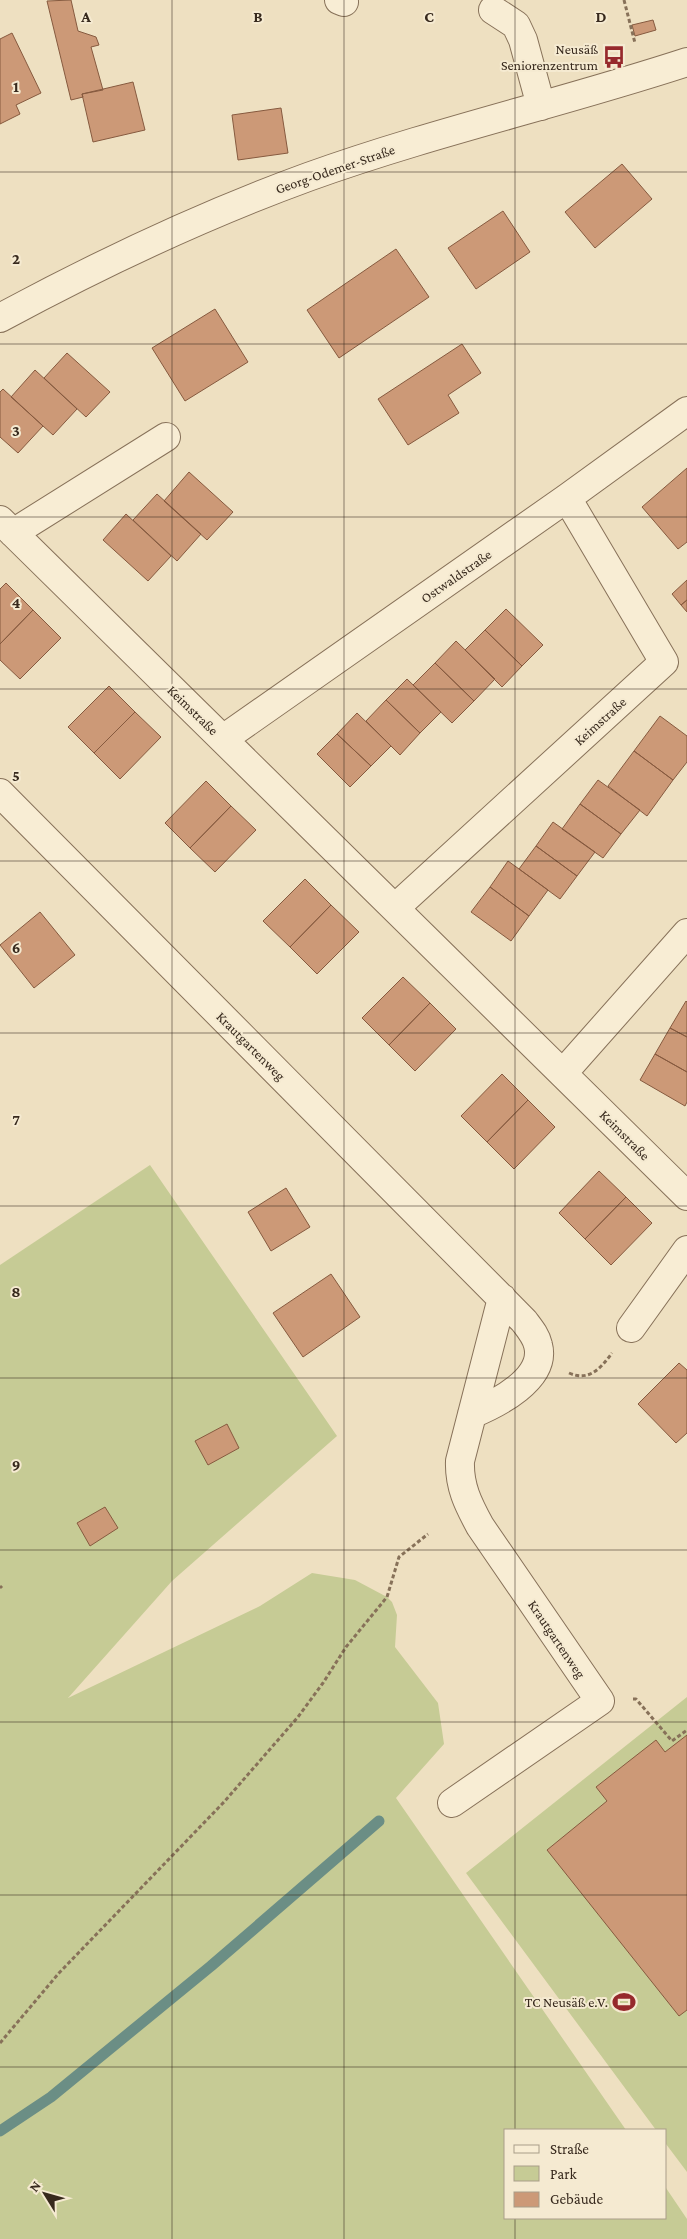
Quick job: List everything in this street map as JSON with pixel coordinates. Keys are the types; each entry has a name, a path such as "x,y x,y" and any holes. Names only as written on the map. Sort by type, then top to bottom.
{"street":[{"path":"493,10 516,26 523,40 541,106"},
{"name":"Georg-Odemer-Straße","path":"0,318 139,246 212,214 309,177 413,142 620,84 687,62"},
{"name":"Ostwaldstraße","path":"224,739 567,498 687,411"},
{"name":"Keimstraße","path":"166,437 7,526 687,1196"},
{"name":"Keimstraße","path":"394,908 664,662 567,498"},
{"name":"Krautgartenweg","path":"0,793 524,1321 534,1334 539,1346 539,1360"},
{"path":"563,1073 687,932"},
{"path":"631,1328 687,1250"},
{"name":"Krautgartenweg","path":"502,1298 460,1461 459,1476 468,1505 480,1526 600,1701"},
{"path":"472,1414 499,1402 515,1391 525,1382 539,1360"},
{"path":"452,1803 600,1701"}],"path":[{"path":"624,0 637,49"},
{"path":"539,1360 574,1375 584,1376 595,1373 631,1328"},
{"path":"0,2043 59,1973 224,1802 298,1717 324,1682 346,1647 387,1597 399,1557 428,1534"},
{"path":"600,1701 636,1699 672,1741 687,1730"}],"green space":[{"path":"150,1165 337,1436 172,1581 68,1698 260,1606 312,1573 355,1580 387,1597 392,1602 397,1615 395,1647 438,1703 444,1744 396,1798 625,2129 504,2129 504,2219 667,2219 667,2189 687,2219 687,2239 0,2239 0,1265"},
{"name":"TC Neusäß e.V.","path":"687,1697 687,2172 667,2145 667,2129 655,2129 466,1873"}],"building":[{"path":"71,0 78,31 96,37 99,45 91,47 103,90 82,94 83,97 71,100 47,1"},
{"path":"653,20 656,30 635,36 632,25"},
{"path":"12,33 41,93 16,105 20,114 0,124 0,39"},
{"path":"133,82 145,130 93,142 82,94"},
{"path":"281,108 288,153 238,160 232,115"},
{"path":"622,164 652,199 595,248 565,212"},
{"path":"503,211 530,252 476,289 448,248"},
{"path":"396,249 429,297 339,358 307,310"},
{"path":"215,309 248,362 185,401 152,348"},
{"path":"462,344 481,373 448,395 459,413 408,445 378,399"},
{"path":"67,353 110,392 86,417 44,378"},
{"path":"35,370 77,409 53,435 11,397"},
{"path":"3,389 43,426 18,453 0,437 0,392"},
{"path":"687,468 687,542 678,549 642,507"},
{"path":"189,472 233,512 207,540 164,501"},
{"path":"157,494 201,534 177,561 133,520"},
{"path":"126,514 171,556 148,581 103,540"},
{"path":"687,580 687,600 681,605 672,594"},
{"path":"6,583 33,610 0,644 0,589"},
{"path":"687,600 687,612 681,605"},
{"path":"506,609 543,645 522,666 485,630"},
{"path":"33,610 61,638 20,679 0,660 0,644"},
{"path":"485,630 522,666 502,687 465,650"},
{"path":"456,641 495,679 474,701 435,663"},
{"path":"435,663 474,701 452,723 413,685"},
{"path":"407,679 441,712 420,733 386,700"},
{"path":"109,686 135,712 94,753 68,727"},
{"path":"386,700 420,733 400,755 366,721"},
{"path":"135,712 161,737 120,779 94,753"},
{"path":"357,713 391,746 371,766 337,734"},
{"path":"660,716 687,736 687,762 673,780 634,751"},
{"path":"337,734 371,766 350,787 317,754"},
{"path":"634,751 673,780 647,816 608,786"},
{"path":"598,780 640,810 621,834 580,804"},
{"path":"206,781 231,806 190,848 165,823"},
{"path":"580,804 621,834 603,858 562,829"},
{"path":"231,806 256,830 215,872 190,848"},
{"path":"553,822 595,852 577,876 536,846"},
{"path":"536,846 577,876 560,899 519,869"},
{"path":"508,861 548,890 529,916 490,887"},
{"path":"305,879 331,905 290,947 263,921"},
{"path":"490,887 529,916 511,941 471,912"},
{"path":"331,905 359,932 317,974 290,947"},
{"path":"40,912 75,955 34,988 0,945"},
{"path":"403,977 430,1003 389,1045 362,1018"},
{"path":"687,1002 687,1037 670,1028"},
{"path":"430,1003 456,1029 415,1071 389,1045"},
{"path":"670,1028 687,1037 687,1072 655,1054"},
{"path":"655,1054 687,1072 687,1102 685,1106 640,1080"},
{"path":"502,1074 528,1100 487,1142 461,1116"},
{"path":"528,1100 555,1127 514,1169 487,1142"},
{"path":"599,1171 626,1197 585,1239 559,1213"},
{"path":"286,1188 310,1227 271,1251 248,1212"},
{"path":"626,1197 652,1223 611,1265 585,1239"},
{"path":"331,1274 360,1317 303,1357 273,1313"},
{"path":"679,1363 687,1370 687,1433 676,1443 638,1404"},
{"path":"227,1424 239,1448 208,1465 195,1441"},
{"path":"105,1507 118,1528 90,1546 77,1523"},
{"path":"687,1735 687,2010 679,2016 547,1850 607,1801 596,1787 656,1740 665,1752"}],"waterway":[{"path":"0,2131 51,2097 211,1966 379,1821"}],"place":[{"name":"Neusäß Seniorenzentrum","path":"614,57"},
{"name":"TC Neusäß e.V.","path":"624,2002"}]}
